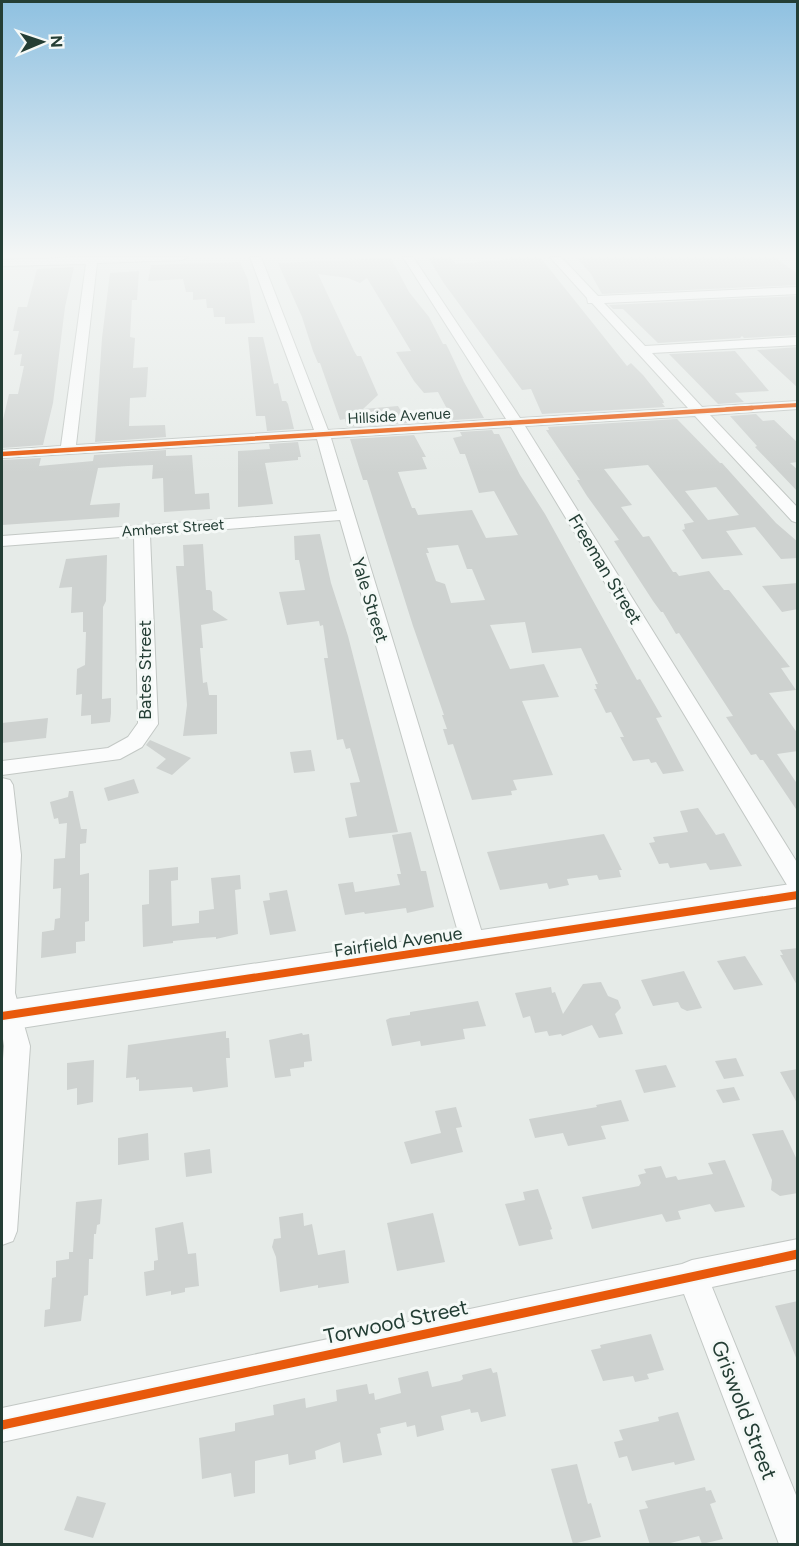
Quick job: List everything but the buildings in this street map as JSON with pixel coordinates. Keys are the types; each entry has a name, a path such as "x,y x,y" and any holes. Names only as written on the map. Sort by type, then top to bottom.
{"main road":[{"name":"Fairfield Avenue","path":"4,1016 798,896"}],"street":[{"path":"68,450 83,329"},
{"name":"Yale Street","path":"282,329 322,433 474,946"},
{"name":"Freeman Street","path":"455,329 515,421 798,884"},
{"path":"620,329 798,518"},
{"path":"640,350 798,341"},
{"name":"Hillside Avenue","path":"2,454 798,405"},
{"name":"Amherst Street","path":"2,541 345,515"},
{"name":"Bates Street","path":"2,768 113,754 135,742 148,724 142,530"},
{"path":"2,785 10,855 2,979 3,1004 4,1016 13,1026 17,1046 2,1231"},
{"name":"Torwood Street","path":"2,1425 798,1254"},
{"name":"Griswold Street","path":"692,1275 797,1545"}],"cycle path":[{"path":"2,454 798,405"},
{"path":"2,1016 798,895"},
{"path":"2,1425 798,1254"}]}
